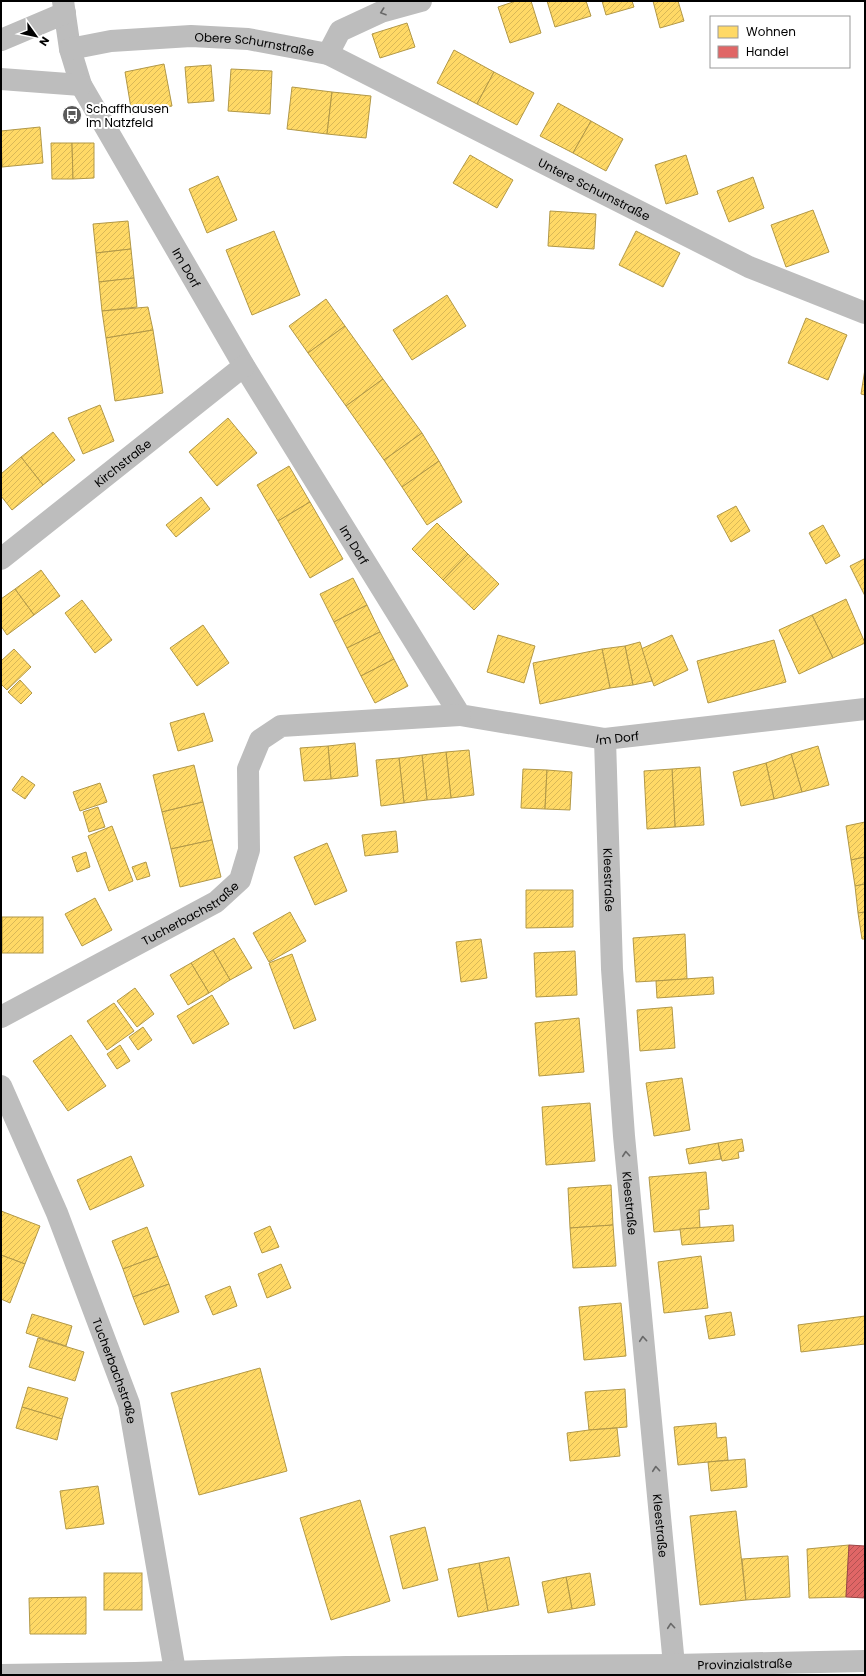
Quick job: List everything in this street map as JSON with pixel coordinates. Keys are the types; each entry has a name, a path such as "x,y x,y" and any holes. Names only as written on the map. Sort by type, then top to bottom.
{"street":[{"name":"Obere Schurnstraße","path":"70,49 111,41 191,36 248,39 328,54 340,31 381,12 421,1"},
{"path":"1,40 64,7"},
{"name":"Im Dorf","path":"64,7 70,49 81,84 244,366 460,715 605,739 865,710"},
{"name":"Untere Schurnstraße","path":"328,54 749,267 865,313"},
{"path":"1,79 81,84"},
{"name":"Kirchstraße","path":"1,559 244,366"},
{"name":"Tucherbachstraße","path":"1,1017 216,902 240,880 249,850 248,770 260,740 281,726 460,715"},
{"name":"Kleestraße","path":"605,739 612,969 624,1128 674,1665"},
{"name":"Tucherbachstraße","path":"1,1086 57,1212 129,1404 175,1671"},
{"name":"Provinzialstraße","path":"1,1675 135,1674 175,1671 346,1671 865,1661"}],"building: Wohnen":[{"path":"516,1 531,1 541,33 510,43 498,7"},
{"path":"547,1 586,1 591,16 555,27"},
{"path":"602,1 632,1 634,7 606,15"},
{"path":"653,1 678,1 684,21 660,28"},
{"path":"407,23 415,47 380,58 372,34"},
{"path":"454,50 494,72 477,104 437,83"},
{"path":"164,64 172,106 132,114 125,72"},
{"path":"211,65 214,101 188,103 185,67"},
{"path":"231,69 272,71 270,114 228,111"},
{"path":"494,72 534,93 517,125 477,104"},
{"path":"292,87 332,92 327,134 287,129"},
{"path":"332,92 371,96 366,138 327,134"},
{"path":"558,103 591,121 573,153 540,136"},
{"path":"591,121 623,139 606,171 573,153"},
{"path":"40,127 43,163 2,167 1,131"},
{"path":"51,143 72,143 73,179 52,179"},
{"path":"72,143 94,143 94,178 73,179"},
{"path":"470,155 513,180 497,208 453,183"},
{"path":"686,155 698,194 666,204 655,165"},
{"path":"218,176 237,220 207,233 189,189"},
{"path":"753,177 764,208 729,222 717,191"},
{"path":"813,210 829,252 786,267 771,225"},
{"path":"550,211 596,214 594,249 548,246"},
{"path":"128,221 131,249 96,253 93,224"},
{"path":"274,231 300,295 252,315 226,250"},
{"path":"636,231 680,253 663,287 619,265"},
{"path":"131,249 134,278 99,282 96,253"},
{"path":"134,278 137,307 102,311 99,282"},
{"path":"447,295 466,326 412,360 393,330"},
{"path":"326,299 345,326 308,353 289,326"},
{"path":"148,307 153,330 106,338 102,311"},
{"path":"806,318 847,335 828,380 788,363"},
{"path":"345,326 383,379 346,406 308,353"},
{"path":"153,330 163,393 115,401 106,338"},
{"path":"865,369 865,395 861,394"},
{"path":"383,379 422,433 384,460 346,406"},
{"path":"100,405 114,441 83,454 68,418"},
{"path":"228,418 257,453 217,486 189,452"},
{"path":"53,432 75,460 43,485 21,457"},
{"path":"422,433 439,461 402,487 384,460"},
{"path":"21,457 43,485 12,510 1,496 1,474"},
{"path":"439,461 462,502 427,525 402,487"},
{"path":"289,466 310,502 278,521 257,485"},
{"path":"201,497 210,509 176,537 166,525"},
{"path":"310,502 343,559 310,578 278,521"},
{"path":"736,506 750,531 731,542 717,516"},
{"path":"437,523 468,554 443,580 412,549"},
{"path":"823,525 840,556 826,564 809,533"},
{"path":"468,554 499,584 474,610 443,580"},
{"path":"864,559 865,562 865,596 850,566"},
{"path":"41,570 60,596 34,615 15,589"},
{"path":"353,578 367,605 334,622 320,594"},
{"path":"15,589 34,615 7,635 1,626 1,599"},
{"path":"846,599 865,643 833,658 812,615"},
{"path":"82,600 112,640 95,653 65,613"},
{"path":"367,605 380,632 347,648 334,622"},
{"path":"812,615 833,658 799,674 779,630"},
{"path":"203,625 229,663 197,686 170,648"},
{"path":"380,632 394,659 361,676 347,648"},
{"path":"498,635 535,646 524,683 487,672"},
{"path":"672,635 688,670 654,686 641,649"},
{"path":"774,640 786,682 708,703 697,661"},
{"path":"640,642 652,681 633,685 625,646"},
{"path":"625,646 633,685 610,688 602,649"},
{"path":"14,649 31,667 7,690 1,684 1,661"},
{"path":"602,649 610,688 540,704 533,663"},
{"path":"394,659 408,686 375,703 361,676"},
{"path":"20,680 32,693 21,704 8,692"},
{"path":"204,713 213,741 178,751 170,723"},
{"path":"355,743 358,776 331,779 328,746"},
{"path":"328,746 331,779 304,781 300,748"},
{"path":"818,746 829,785 802,792 791,754"},
{"path":"469,750 474,795 451,798 446,752"},
{"path":"446,752 451,798 427,800 422,755"},
{"path":"791,754 802,792 774,799 766,763"},
{"path":"422,755 427,800 404,803 399,758"},
{"path":"399,758 404,803 381,806 376,760"},
{"path":"766,763 774,799 741,806 733,772"},
{"path":"194,765 203,802 162,812 153,775"},
{"path":"700,767 704,825 675,827 672,769"},
{"path":"523,769 547,770 545,809 521,808"},
{"path":"672,769 675,827 647,829 644,771"},
{"path":"547,770 572,772 570,810 545,809"},
{"path":"22,776 35,785 25,799 12,790"},
{"path":"100,783 107,802 80,811 73,792"},
{"path":"203,802 212,840 171,849 162,812"},
{"path":"98,807 105,827 89,832 83,812"},
{"path":"865,822 865,857 851,860 846,826"},
{"path":"112,826 133,881 109,891 88,836"},
{"path":"396,831 398,852 365,856 362,835"},
{"path":"212,840 221,877 180,887 171,849"},
{"path":"327,843 347,891 315,905 294,857"},
{"path":"86,852 90,867 77,872 72,857"},
{"path":"865,857 865,884 855,886 851,860"},
{"path":"146,862 150,876 137,880 132,867"},
{"path":"865,884 865,912 858,913 855,886"},
{"path":"526,890 573,890 573,927 526,928"},
{"path":"95,898 112,930 82,946 65,914"},
{"path":"290,912 306,941 269,962 253,933"},
{"path":"865,912 865,939 862,939 858,913"},
{"path":"2,917 43,917 43,953 2,953"},
{"path":"685,934 687,979 636,982 633,938"},
{"path":"234,938 252,968 230,980 213,950"},
{"path":"481,939 487,978 461,982 456,942"},
{"path":"213,950 230,980 209,993 191,963"},
{"path":"575,951 577,995 536,997 534,953"},
{"path":"292,954 316,1020 294,1029 269,963"},
{"path":"191,963 209,993 188,1005 170,975"},
{"path":"713,977 714,994 657,998 656,981"},
{"path":"135,988 154,1014 137,1027 117,1001"},
{"path":"212,995 229,1024 193,1044 177,1016"},
{"path":"114,1003 134,1031 107,1050 87,1021"},
{"path":"672,1007 675,1048 640,1051 637,1010"},
{"path":"579,1018 584,1072 539,1076 535,1023"},
{"path":"143,1027 152,1040 138,1050 129,1037"},
{"path":"71,1035 106,1086 68,1111 33,1061"},
{"path":"120,1045 130,1061 117,1069 107,1054"},
{"path":"682,1078 690,1130 654,1136 646,1083"},
{"path":"590,1103 595,1161 546,1165 542,1107"},
{"path":"742,1139 744,1151 738,1152 739,1158 722,1161 718,1143"},
{"path":"718,1143 721,1159 689,1164 686,1149"},
{"path":"131,1156 144,1186 90,1210 77,1180"},
{"path":"706,1172 709,1209 699,1210 700,1228 654,1232 649,1177"},
{"path":"611,1185 613,1225 570,1228 568,1188"},
{"path":"1,1211 40,1226 25,1264 1,1255"},
{"path":"613,1225 616,1266 573,1268 570,1228"},
{"path":"733,1225 734,1241 682,1245 680,1229"},
{"path":"270,1226 279,1247 262,1253 254,1233"},
{"path":"147,1227 158,1256 123,1269 112,1241"},
{"path":"1,1255 25,1264 10,1303 1,1299"},
{"path":"158,1256 169,1284 133,1297 123,1269"},
{"path":"701,1256 708,1308 664,1313 658,1262"},
{"path":"281,1264 291,1288 267,1298 258,1274"},
{"path":"169,1284 179,1312 144,1325 133,1297"},
{"path":"230,1286 237,1306 213,1315 205,1296"},
{"path":"621,1303 626,1356 584,1360 579,1307"},
{"path":"731,1312 735,1335 709,1339 705,1316"},
{"path":"32,1314 72,1326 66,1346 26,1333"},
{"path":"865,1316 865,1344 801,1352 798,1325"},
{"path":"38,1338 84,1352 75,1381 29,1367"},
{"path":"260,1368 287,1471 199,1495 171,1393"},
{"path":"28,1387 68,1398 62,1419 22,1407"},
{"path":"625,1389 627,1427 589,1430 585,1392"},
{"path":"22,1407 62,1419 57,1440 16,1428"},
{"path":"716,1423 717,1438 726,1437 728,1460 678,1465 674,1427"},
{"path":"617,1428 620,1456 570,1461 567,1433"},
{"path":"745,1459 747,1487 711,1491 708,1462"},
{"path":"98,1486 104,1524 66,1529 60,1491"},
{"path":"360,1500 390,1601 331,1620 300,1518"},
{"path":"736,1511 746,1600 700,1605 690,1516"},
{"path":"425,1527 438,1580 403,1589 390,1536"},
{"path":"849,1545 846,1597 809,1598 807,1549"},
{"path":"788,1556 790,1597 746,1600 742,1559"},
{"path":"509,1557 519,1605 488,1611 479,1563"},
{"path":"479,1563 488,1611 458,1617 448,1569"},
{"path":"104,1573 142,1573 142,1610 104,1610"},
{"path":"590,1573 595,1605 572,1609 566,1577"},
{"path":"566,1577 572,1609 548,1613 542,1582"},
{"path":"86,1597 86,1634 30,1634 29,1598"}],"building: Handel":[{"path":"849,1545 865,1546 865,1598 846,1597"}],"place":[{"name":"Schaffhausen Im Natzfeld","path":"72,115"}]}
